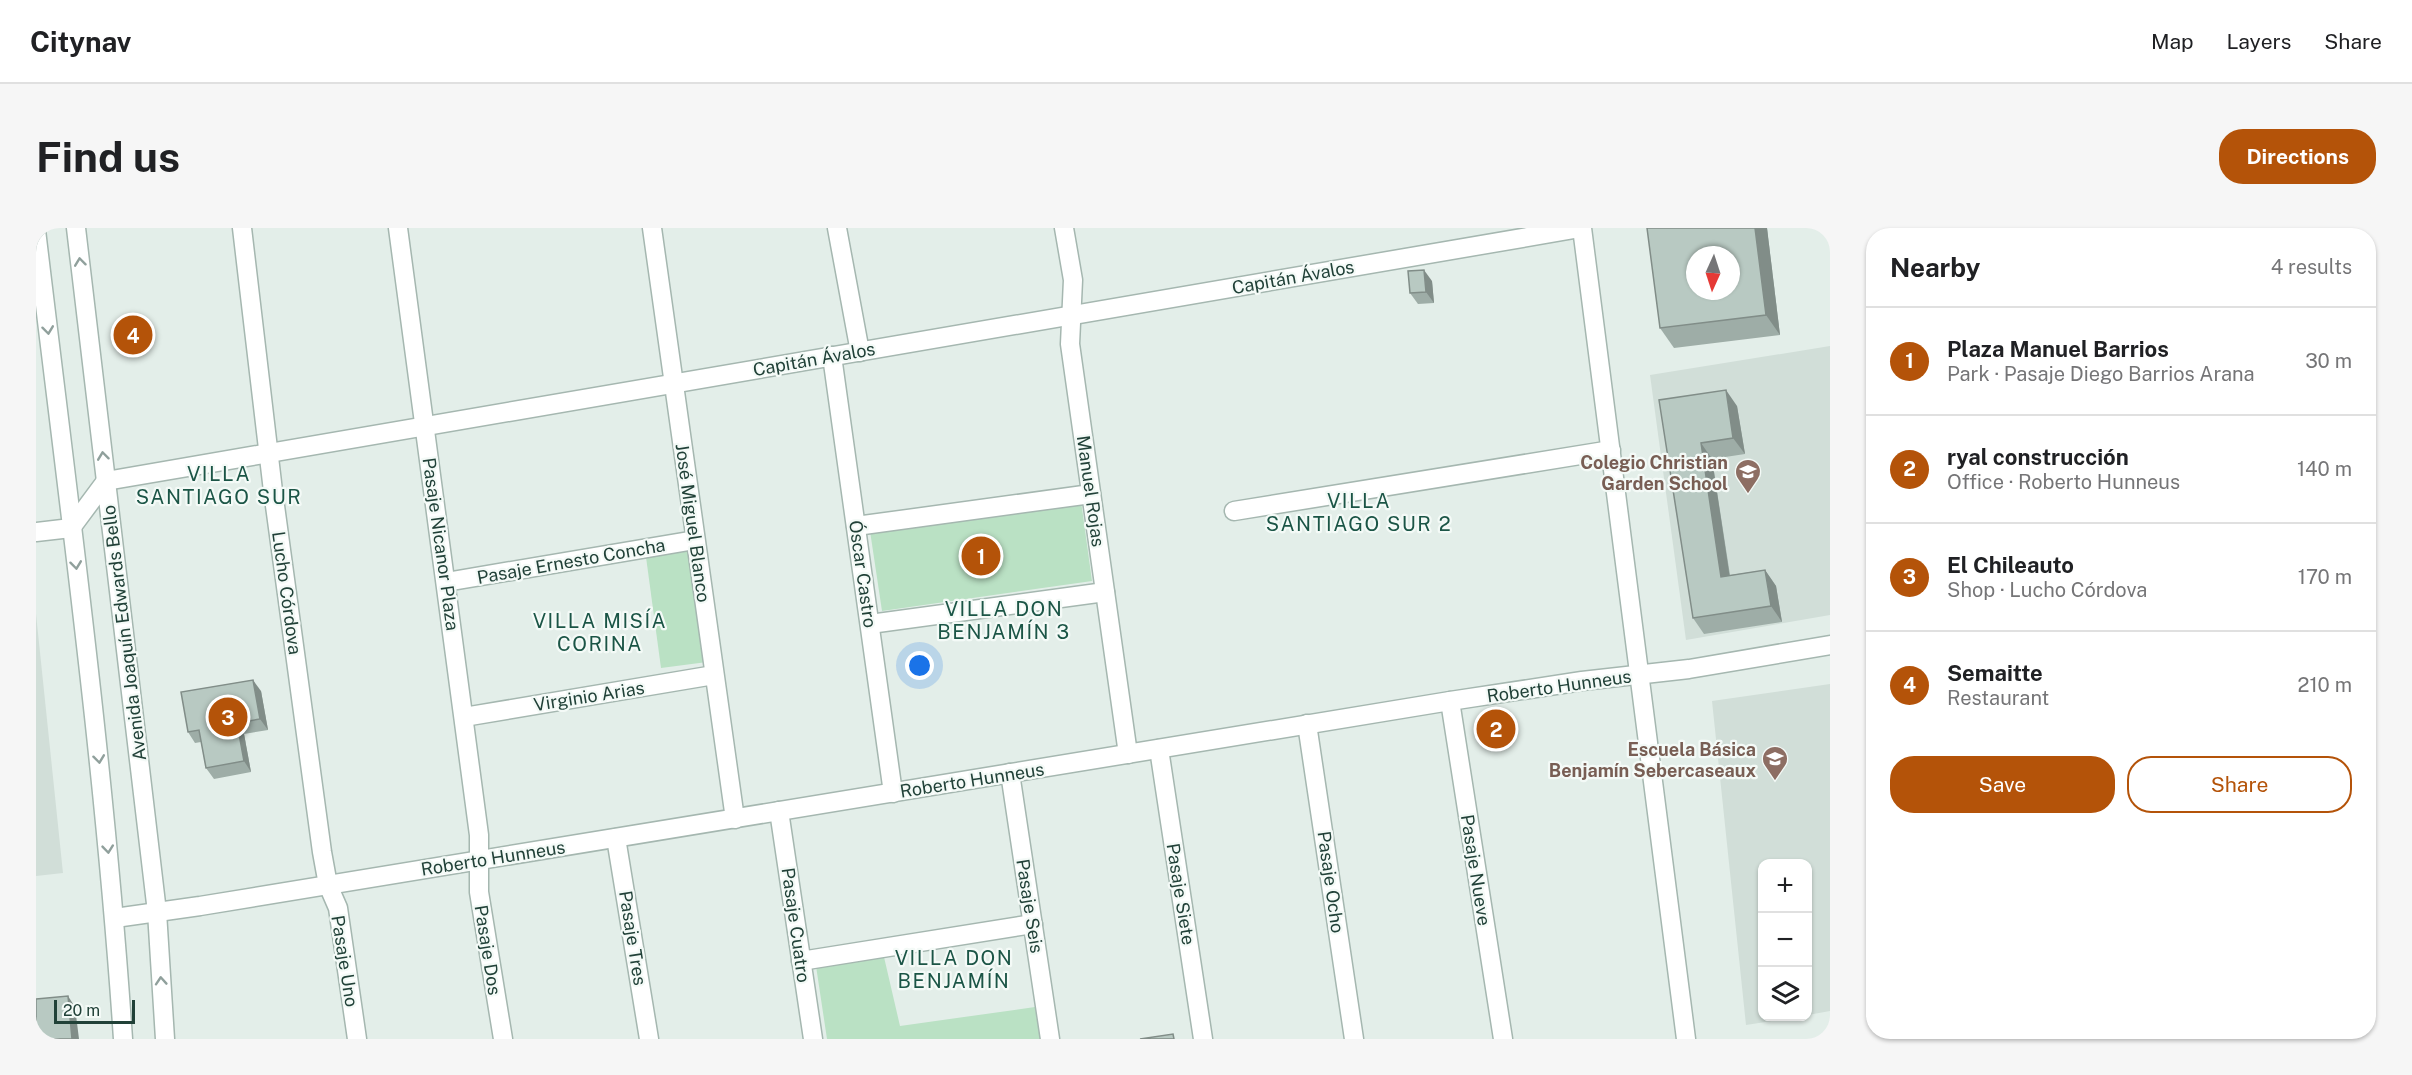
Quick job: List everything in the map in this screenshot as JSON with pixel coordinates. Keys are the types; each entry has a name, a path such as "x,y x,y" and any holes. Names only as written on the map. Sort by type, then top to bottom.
{"street":[{"name":"Avenida Joaquín Edwards Bello","path":"76,228 157,912 165,1039"},
{"name":"Lucho Córdova","path":"242,228 269,453 328,885"},
{"name":"Pasaje Nicanor Plaza","path":"398,228 464,717 479,835 479,861"},
{"name":"José Miguel Blanco","path":"652,228 735,819"},
{"path":"837,228 860,352"},
{"name":"Manuel Rojas","path":"1065,228 1072,280 1073,315 1070,344 1128,754"},
{"name":"Capitán Ávalos","path":"106,481 1581,228"},
{"path":"1581,228 1686,1039"},
{"path":"36,230 115,918 123,1039"},
{"name":"Óscar Castro","path":"832,356 893,793"},
{"path":"1234,511 1611,450"},
{"path":"36,532 71,528 106,481"},
{"path":"856,526 1091,494"},
{"name":"Pasaje Ernesto Concha","path":"446,582 695,540"},
{"path":"870,624 1105,592"},
{"name":"Roberto Hunneus","path":"115,918 479,861 1450,701 1689,669 1830,645"},
{"name":"Virginio Arias","path":"464,717 714,675"},
{"name":"Pasaje Nueve","path":"1450,701 1503,1039"},
{"name":"Pasaje Ocho","path":"1307,724 1354,1039"},
{"name":"Pasaje Siete","path":"1159,748 1203,1039"},
{"name":"Pasaje Seis","path":"1010,773 1050,1039"},
{"name":"Pasaje Cuatro","path":"779,811 813,1039"},
{"name":"Pasaje Tres","path":"616,838 649,1039"},
{"name":"Pasaje Dos","path":"479,861 479,892 502,1039"},
{"name":"Pasaje Uno","path":"328,885 338,908 357,1039"},
{"path":"801,961 1033,924"}],"shaded area":[{"name":"Colegio Christian Garden School","path":"1830,346 1830,615 1686,640 1650,375"},
{"path":"36,614 63,873 36,876"},
{"name":"Escuela Básica Benjamín Sebercaseaux","path":"1830,684 1830,1011 1812,1014 1812,859 1758,859 1758,1021 1772,1021 1746,1025 1712,701"}],"green space":[{"path":"1081,501 1092,581 882,611 870,531"},
{"path":"691,551 707,662 661,668 646,557"},
{"path":"884,957 900,1026 1035,1007 1040,1039 827,1039 816,966"}],"building":[{"path":"1647,228 1755,228 1766,315 1660,328"},
{"path":"1424,270 1426,292 1410,293 1408,271"},
{"path":"1726,390 1733,438 1701,443 1721,577 1765,570 1771,606 1693,618 1659,400"},
{"path":"253,680 260,719 237,723 244,761 206,768 199,730 188,732 181,692"},
{"path":"68,996 72,1039 36,1039 36,999"},
{"path":"1173,1034 1174,1039 1140,1039"}],"place":[{"name":"Semaitte","path":"133,335"},
{"name":"Colegio Christian Garden School","path":"1748,495"},
{"name":"Plaza Manuel Barrios","path":"981,556"},
{"name":"El Chileauto","path":"228,717"},
{"name":"ryal construcción","path":"1496,729"},
{"name":"Escuela Básica Benjamín Sebercaseaux","path":"1775,782"}],"district":[{"name":"VILLA SANTIAGO SUR","path":"219,486"},
{"name":"VILLA SANTIAGO SUR 2","path":"1359,512"},
{"name":"VILLA DON BENJAMÍN 3","path":"1004,620"},
{"name":"VILLA MISÍA CORINA","path":"600,632"},
{"name":"VILLA DON BENJAMÍN","path":"954,970"}]}
